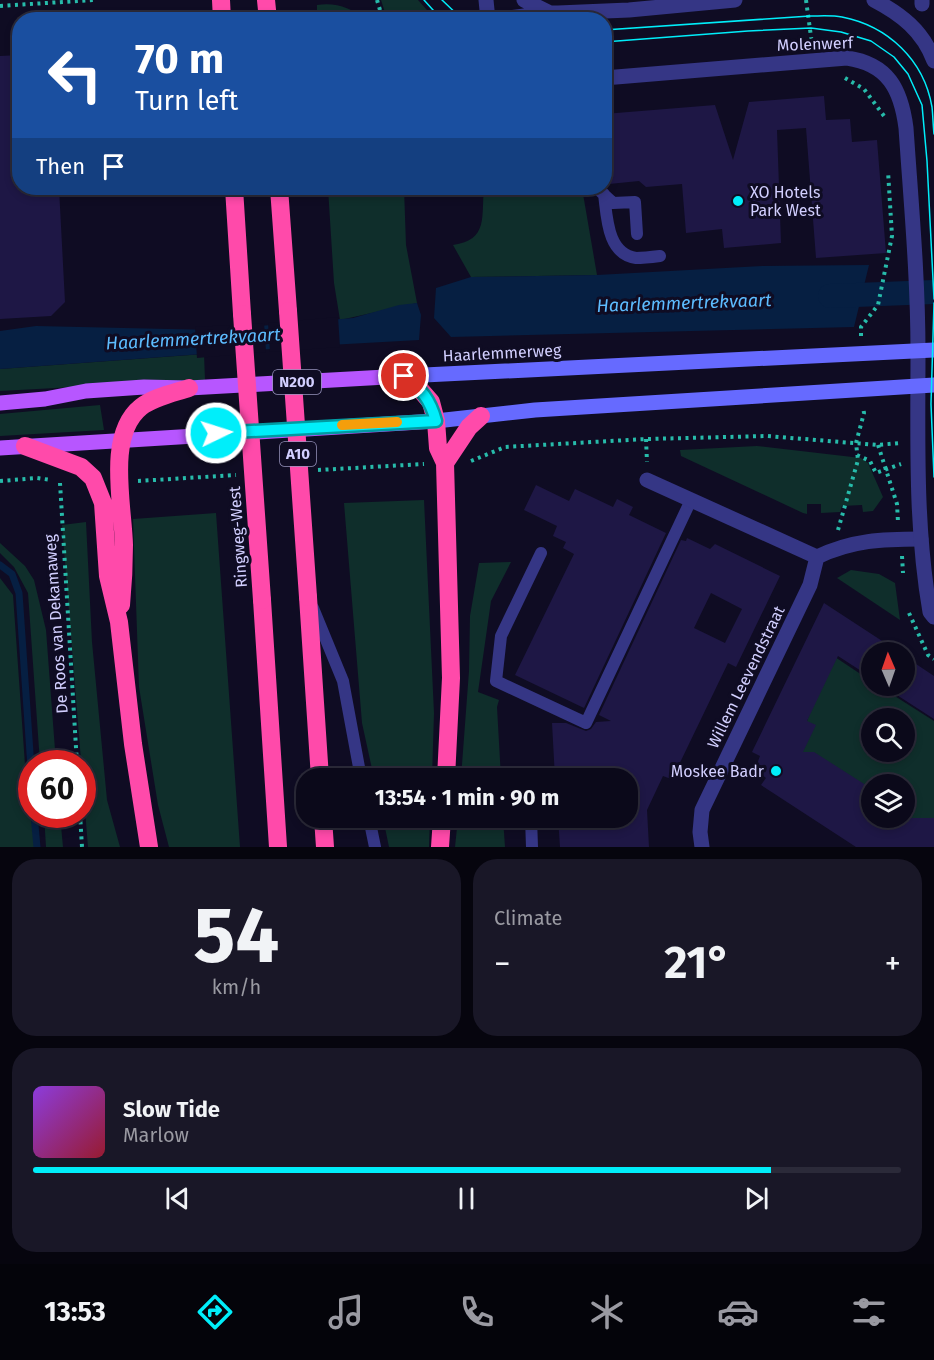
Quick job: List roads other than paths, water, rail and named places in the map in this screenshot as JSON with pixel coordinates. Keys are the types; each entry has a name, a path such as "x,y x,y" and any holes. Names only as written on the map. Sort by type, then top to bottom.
{"highway":[{"name":"Ringweg-West","path":"234,195 279,847"},
{"name":"A10","path":"280,195 320,768"},
{"path":"404,376 417,386 430,402 436,421 438,448 445,463 452,678 447,768"},
{"path":"119,622 124,544 121,483 122,439 130,419 141,407 151,401 189,388"},
{"path":"445,463 469,427 481,416"},
{"path":"25,446 81,467 97,484 106,517 108,576 119,622 128,708 149,847"},
{"path":"324,828 325,847"},
{"path":"440,847 441,828"}],"main road":[{"name":"Haarlemmerweg","path":"0,403 45,399 86,390 144,387 189,388 934,350"},
{"path":"0,448 436,421 535,410 934,385"}],"street":[{"path":"524,0 548,12"},
{"path":"576,12 629,10 735,0"},
{"path":"874,0 897,12 915,28 933,55"},
{"name":"Molenwerf","path":"612,77 847,58 862,60 891,79 904,110 906,128 916,282 918,351 916,459 923,572 930,612 934,617"},
{"path":"647,480 817,557 833,549 857,542 921,539"},
{"name":"Willem Leevendstraat","path":"702,847 699,832 702,810 810,585 817,557"}],"lane":[{"path":"602,195 614,244 624,254 636,258 660,256"},
{"path":"605,195 613,203 635,202 637,234"},
{"path":"541,553 501,636 496,681 586,723 691,500"},
{"name":"A10","path":"308,597 343,681 360,768"},
{"path":"371,828 375,847"},
{"path":"531,828 532,847"}],"water":[{"path":"869,265 854,327 451,337 434,318 436,288 471,277 597,275 762,266"},
{"path":"417,303 421,315 419,340 0,369 0,331 36,326 213,330 353,318 399,305"}],"waterway":[{"name":"Haarlemmertrekvaart","path":"830,296 934,292"},
{"path":"0,565 12,574 19,593 30,750"},
{"path":"35,828 37,847"}],"tram line":[{"path":"424,0 435,12"},
{"path":"442,0 455,12"},
{"path":"612,29 810,16 838,16 859,22 889,37 912,60 928,90 934,134"},
{"path":"612,41 811,28 841,32 871,41 894,57 908,74 922,105 934,299"},
{"path":"934,303 931,404 934,477"}],"place":[{"name":"XO Hotels Park West","path":"738,201"},
{"name":"Moskee Badr","path":"776,771"}]}
